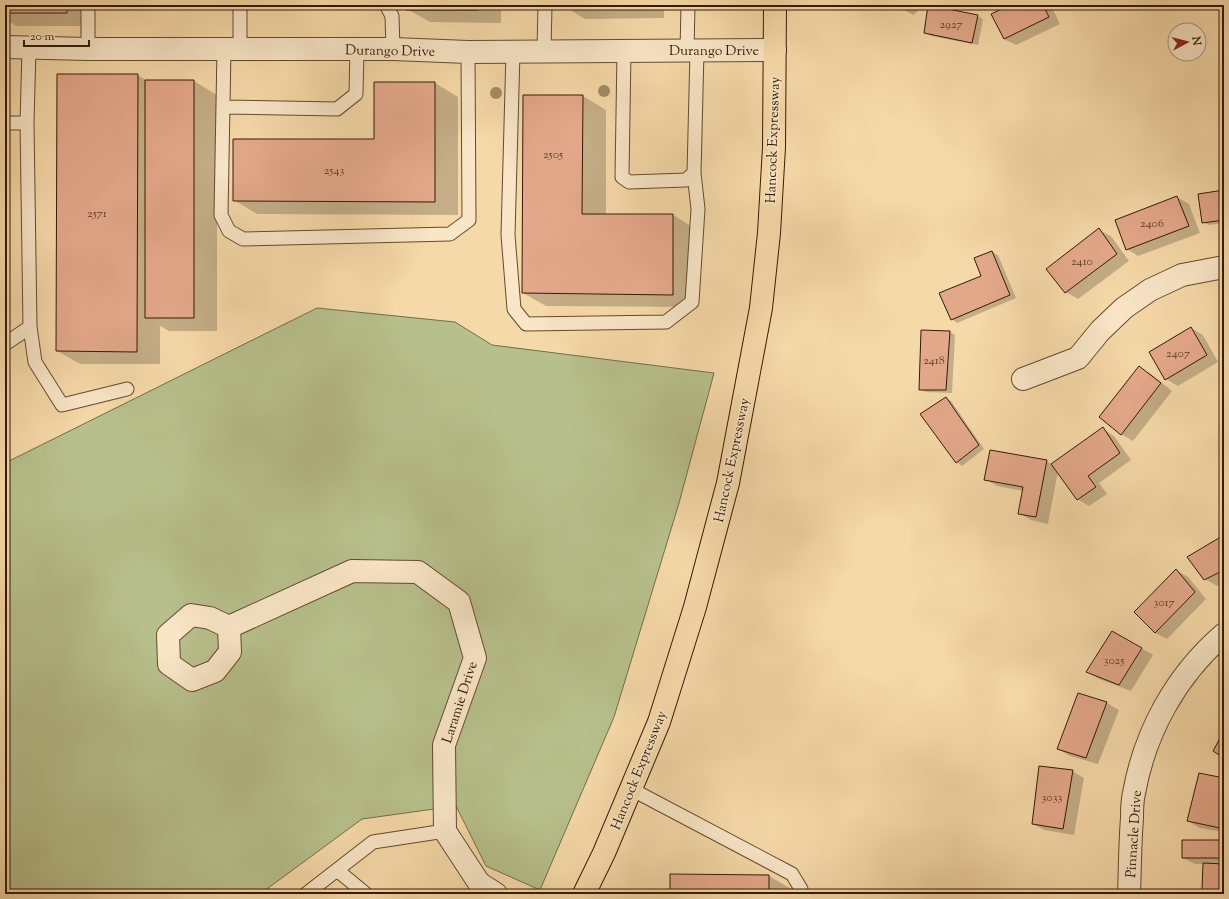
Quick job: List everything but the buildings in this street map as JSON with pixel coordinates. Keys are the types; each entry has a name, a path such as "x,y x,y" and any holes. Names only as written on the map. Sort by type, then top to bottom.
{"main road":[{"name":"Hancock Expressway","path":"584,894 604,853 661,715 695,607 730,476 761,308 774,147 775,5"}],"street":[{"name":"Durango Drive","path":"5,47 88,49 393,49 468,52 775,50"},
{"path":"1023,379 1078,358 1105,326 1124,308 1150,290 1182,275 1224,267"},
{"name":"Laramie Drive","path":"229,627 352,571 418,572 459,602 475,658 444,745 445,831"},
{"name":"Pinnacle Drive","path":"1129,894 1130,835 1133,794 1144,755 1160,714 1188,670 1224,634"},
{"path":"445,831 479,883 496,894"}],"lane":[{"path":"88,5 88,49"},
{"path":"240,5 224,107 221,215 229,231 243,239 450,234 469,220 468,52"},
{"path":"386,5 392,16 393,49"},
{"path":"544,5 544,52"},
{"path":"512,52 508,235 514,309 526,324 666,322 692,302 698,209 694,173 692,51 688,5"},
{"path":"29,48 27,123 30,327 35,362 62,405 127,388"},
{"path":"224,107 337,109 356,94 357,49"},
{"path":"624,51 622,177 629,182 686,180 694,173"},
{"path":"5,122 27,123"},
{"path":"5,344 30,327"},
{"path":"631,789 792,874 801,889 802,894"},
{"path":"306,894 373,842 445,831"},
{"path":"337,870 366,894"}],"green space":[{"path":"317,308 455,322 492,345 714,373 679,503 614,717 540,890 486,866 456,806 362,819 260,894 5,894 5,463"}]}
